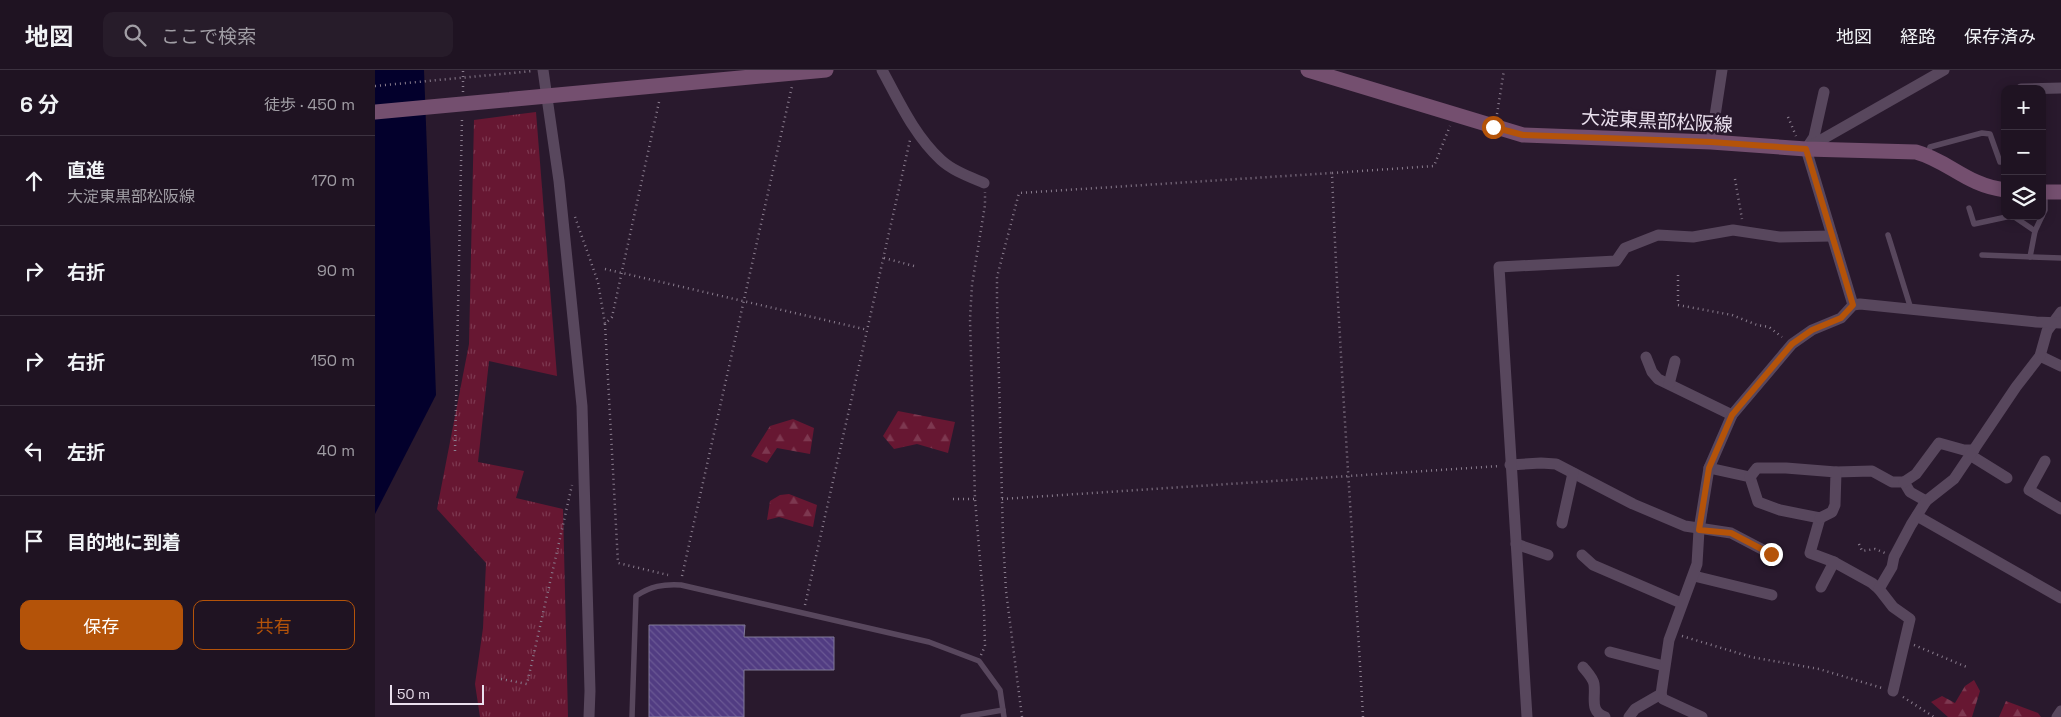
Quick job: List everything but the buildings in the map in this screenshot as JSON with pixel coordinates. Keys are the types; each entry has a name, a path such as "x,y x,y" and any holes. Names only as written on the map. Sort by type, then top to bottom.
{"main road":[{"path":"375,112 825,70"},
{"name":"大淀東黒部松阪線","path":"1308,70 1523,135 1711,142 1804,149 1916,152 1928,155 1970,181 1988,188 2001,190"}],"street":[{"path":"542,70 543,96 582,406 590,672 589,717"},
{"path":"882,70 912,127 941,160 952,168 984,184"},
{"path":"1711,142 1722,70"},
{"path":"1804,149 1944,70"},
{"path":"2046,88 2061,88"},
{"path":"1804,149 1813,137 1824,92"},
{"path":"1804,149 1853,305"},
{"path":"1527,717 1499,268 1616,261 1625,248 1658,235 1671,238 1693,238 1733,230 1744,230 1780,237 1832,236"},
{"path":"1702,717 1683,713 1663,699 1661,694 1664,666 1671,633 1697,564 1699,530 1709,468 1732,415 1792,344 1812,330 1841,318 1853,305 1859,304 2036,322 2057,322"},
{"path":"1879,589 1926,502 1954,479 2040,356 2047,332 2057,322 2061,312"},
{"path":"2040,356 2061,366"},
{"path":"1646,357 1652,372 1657,378 1732,415"},
{"path":"1669,384 1675,361"},
{"path":"1750,477 1757,468 1786,468 1836,472 1872,471 1892,482 1905,482 1916,474 1939,442 1972,453 2007,478"},
{"path":"2045,461 2029,490 2061,508"},
{"path":"1510,465 1541,462 1556,464 1633,504 1685,526 1699,530 1731,533 1771,554"},
{"path":"1709,468 1750,477"},
{"path":"1750,477 1758,502 1780,510 1819,518 1832,512 1835,505 1836,472"},
{"path":"1562,522 1573,473"},
{"path":"1905,482 1910,492 1926,502"},
{"path":"1917,516 2061,598"},
{"path":"1819,518 1810,552 1872,582 1893,607 1910,619 1893,691"},
{"path":"1515,544 1548,555"},
{"path":"1582,555 1593,565 1681,603"},
{"path":"1821,587 1834,562"},
{"path":"1694,576 1772,595"},
{"path":"1611,652 1664,666"},
{"path":"1583,667 1594,683 1594,707 1600,715 1605,717"},
{"path":"1629,717 1635,709 1661,694"},
{"path":"2057,717 2061,710"}],"lane":[{"path":"1928,155 1930,147 1982,133 1990,134 2001,162"},
{"path":"2046,208 2054,191"},
{"path":"1969,208 1974,224 2001,218"},
{"path":"2018,220 2035,231"},
{"path":"2030,257 2035,231 2040,220"},
{"path":"1888,235 1911,308"},
{"path":"1982,255 2061,258"},
{"path":"632,717 636,596 648,588 662,584 681,585 929,642 979,661 1000,690 1003,714 963,717"}],"path":[{"path":"463,70 463,98"},
{"path":"375,86 542,70"},
{"path":"1493,127 1497,118 1504,70"},
{"path":"574,212 597,282 605,324 618,563 671,576 681,585 792,86 793,73"},
{"path":"605,324 612,318 623,273 659,102"},
{"path":"1022,717 1007,591 1002,499 997,277 1019,194 1434,166 1454,115"},
{"path":"455,451 462,116"},
{"path":"1788,117 1804,149"},
{"path":"803,614 885,258 912,127"},
{"path":"1332,173 1338,327 1363,717"},
{"path":"1735,179 1744,230"},
{"path":"979,661 985,646 975,499 971,319 972,285 985,205 984,184"},
{"path":"885,258 915,266"},
{"path":"605,269 868,330"},
{"path":"1678,275 1678,305 1732,315 1757,325 1769,327 1792,344"},
{"path":"1002,499 1510,465"},
{"path":"501,679 527,684 572,485"},
{"path":"953,499 975,499"},
{"path":"1859,544 1862,551 1875,549 1895,557"},
{"path":"1671,633 1751,657 1819,669 1893,691 1934,717"},
{"path":"1906,641 1969,668"}],"green space":[{"path":"536,112 557,376 489,361 478,462 524,471 516,498 563,509 568,717 480,717 475,684 483,628 486,563 437,509 469,344 474,120"},
{"path":"898,411 955,422 948,453 917,444 894,449 883,436"},
{"path":"793,419 814,428 810,454 777,448 767,463 751,456 770,426"},
{"path":"789,494 817,505 813,527 779,517 767,520 770,501 780,495"},
{"path":"1974,680 1980,691 1972,717 1948,717 1931,702 1942,696 1955,703 1965,686"},
{"path":"2006,701 2038,713 2041,717 1999,717"}],"shaded area":[{"path":"375,70 424,70 436,395 375,514"}],"route":[{"path":"1493,127 1523,135 1711,142 1806,149 1853,305 1841,318 1812,330 1792,344 1732,415 1709,468 1699,530 1731,533 1771,554"}]}
